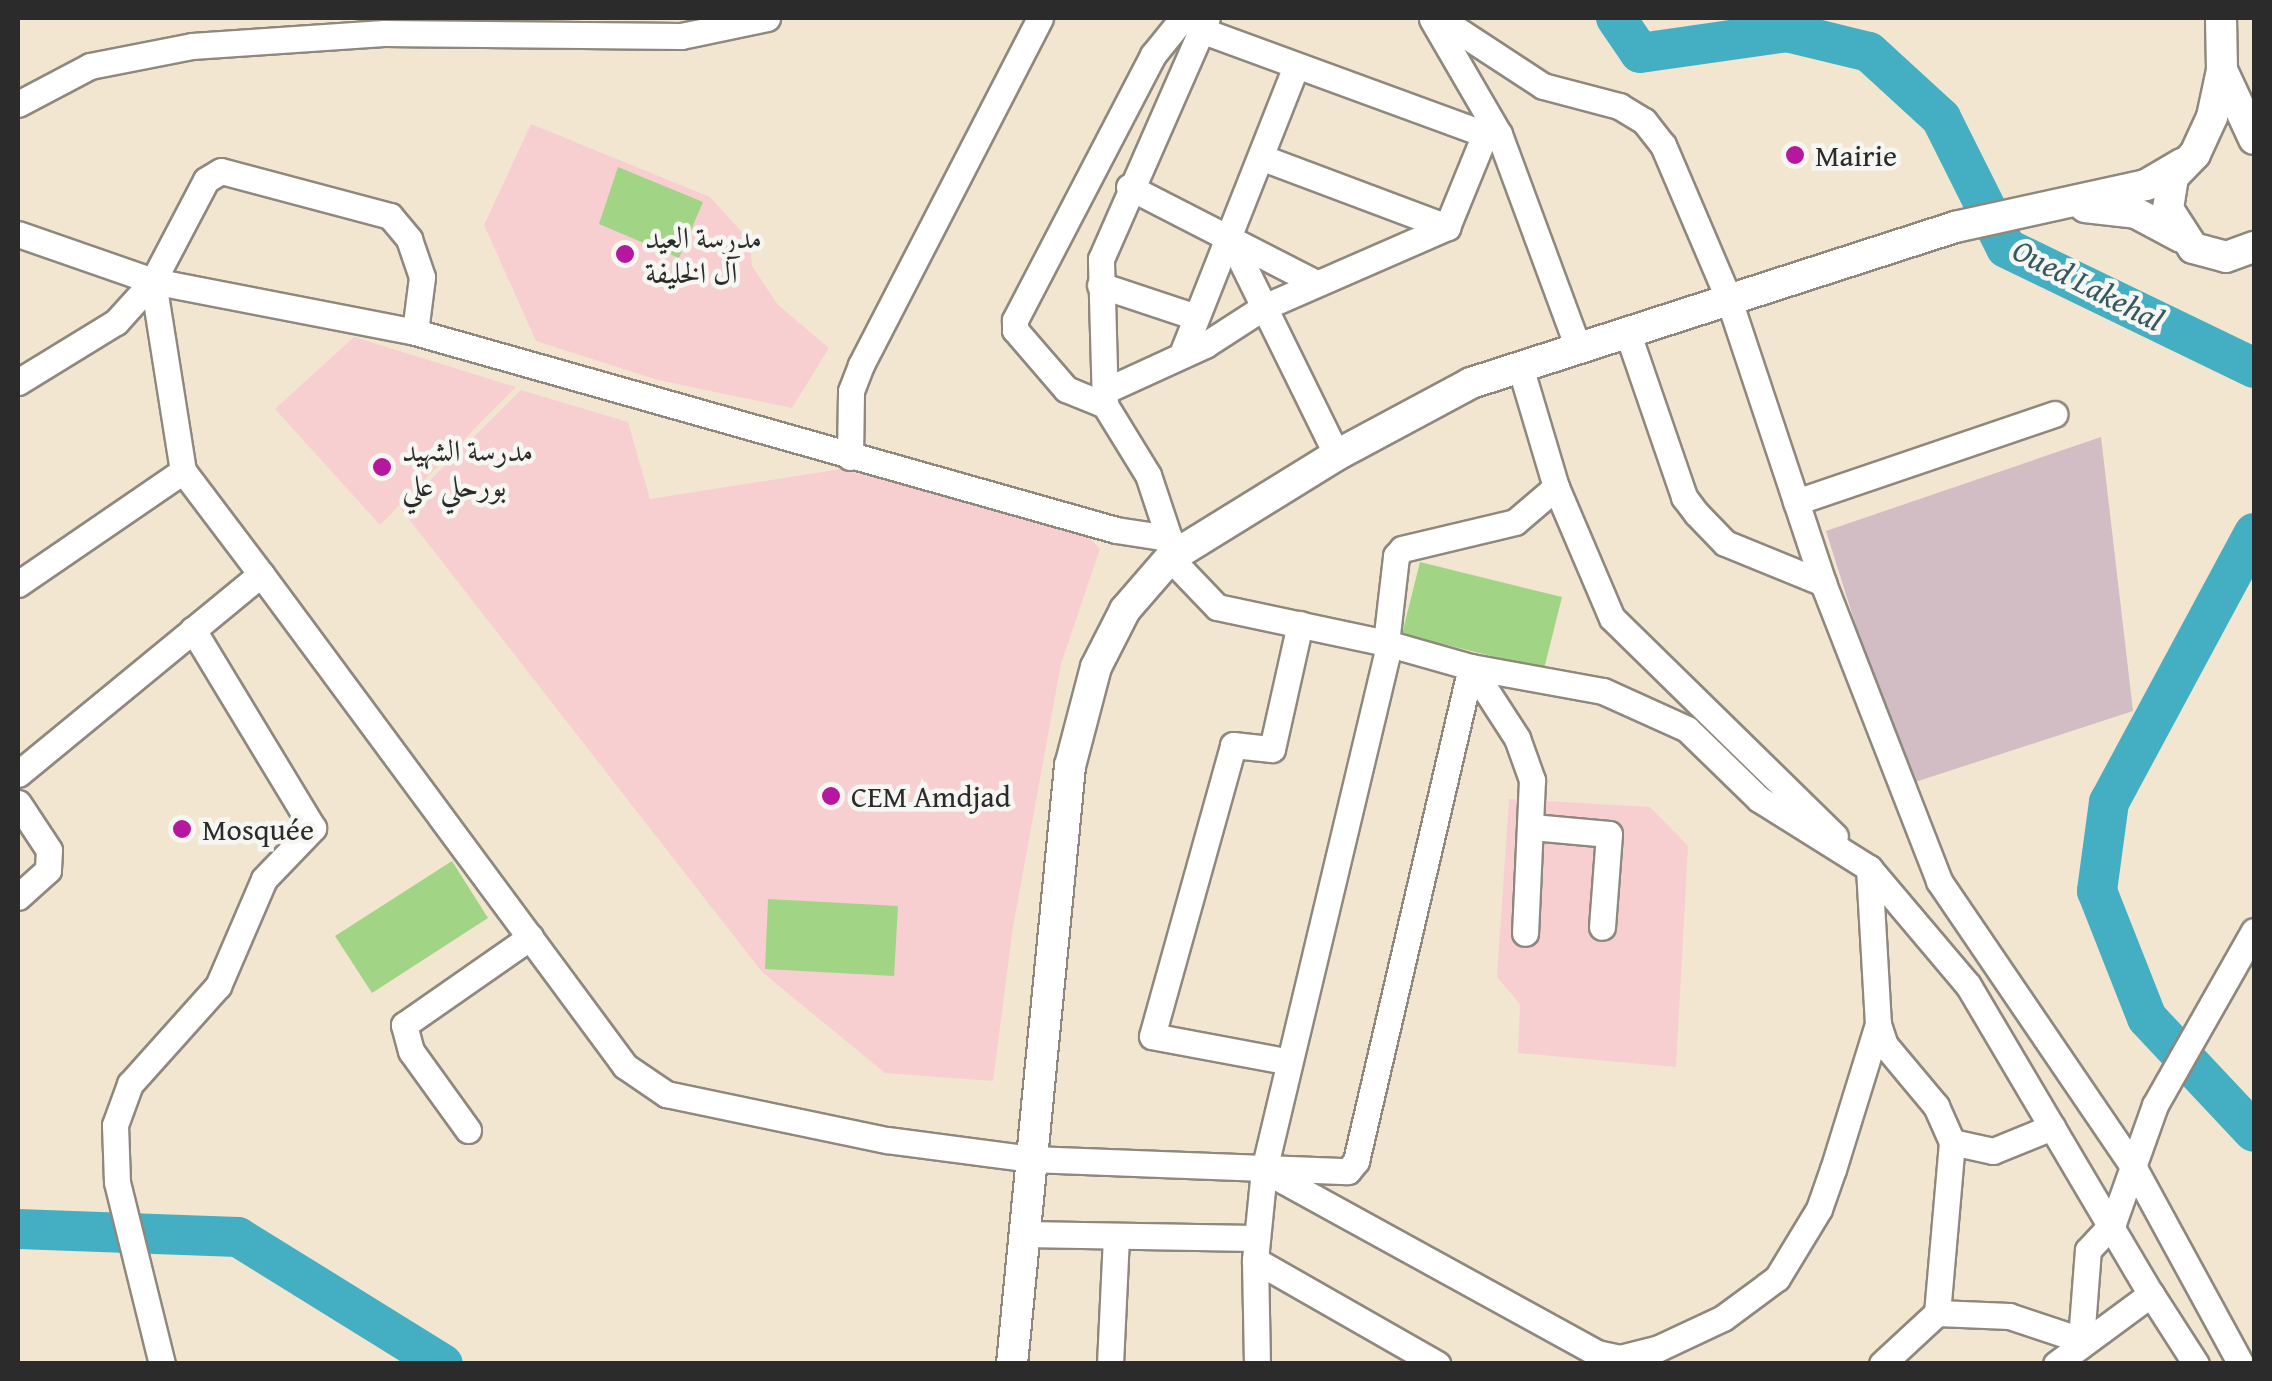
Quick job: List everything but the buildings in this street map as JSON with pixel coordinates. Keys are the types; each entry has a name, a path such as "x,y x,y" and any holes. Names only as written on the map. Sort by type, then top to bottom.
{"main road":[{"path":"2220,18 2222,70 2254,139"},
{"path":"2181,237 2168,208 2222,70"},
{"path":"1012,1364 1070,766 1086,691 1126,610 1173,549 1431,401 1520,366 1955,227 2022,209 2146,185 2218,146 2254,157"},
{"path":"2022,209 2112,206 2181,237 2209,256 2254,262"},
{"path":"2209,256 2254,247"}],"street":[{"path":"384,34 429,18"},
{"path":"592,18 613,39"},
{"path":"18,104 77,72 128,54 384,34 613,39 681,36 767,18"},
{"path":"850,457 851,391 861,366 1040,18"},
{"path":"1438,18 1492,134 1578,347"},
{"path":"1438,18 1544,86 1620,106 1644,121 1663,145 1730,300 1823,583 1940,881 2134,1168 2241,1364"},
{"path":"1196,21 1296,68 1492,134"},
{"path":"1196,21 1153,55 1016,320 1015,330 1066,389 1107,397 1264,307 1447,226 1492,134"},
{"path":"1196,21 1101,259 1100,286 1107,397 1148,475 1173,549 1217,606 1471,666 1603,691 1686,729 1759,799 1868,867"},
{"path":"1182,354 1296,68"},
{"path":"1262,158 1447,226"},
{"path":"18,382 116,322 154,281 206,180 221,171 249,174 390,216 409,240 422,276 415,332"},
{"path":"1129,188 1316,283"},
{"path":"18,234 154,281 415,332 1173,549"},
{"path":"1230,238 1337,455"},
{"path":"154,281 184,471 626,1066 666,1094 886,1140 1030,1159 1348,1171 1356,1161 1471,666"},
{"path":"1100,286 1196,316"},
{"path":"1627,331 1684,497 1725,543 1823,583"},
{"path":"1520,366 1556,486 1592,582 1630,641 1868,867 1968,985 2192,1362"},
{"path":"1796,502 2054,414"},
{"path":"18,584 184,471"},
{"path":"1256,1364 1256,1249 1264,1170 1286,1061 1386,643 1402,549 1515,522 1556,486"},
{"path":"18,774 261,574"},
{"path":"1286,1061 1152,1036 1233,745 1272,750 1300,624"},
{"path":"162,1364 138,1280 117,1182 115,1125 130,1084 218,986 264,879 313,828 193,630"},
{"path":"1471,666 1517,738 1535,796 1525,933"},
{"path":"18,804 49,850 48,870 18,897"},
{"path":"1532,827 1609,834 1602,927"},
{"path":"1868,867 1878,1024 1885,1045 1936,1106 1952,1142 1937,1313 1882,1364"},
{"path":"2080,1340 2088,1250 2112,1223 2155,1105 2204,1020 2246,970 2254,930"},
{"path":"468,1130 411,1052 404,1025 530,937"},
{"path":"1264,1170 1607,1360 1666,1356 1777,1278 1819,1209 1878,1024"},
{"path":"1952,1142 1994,1150 2052,1126"},
{"path":"1022,1234 1256,1249 1438,1364"},
{"path":"1110,1364 1116,1238"},
{"path":"2056,1364 2080,1340 2151,1294"},
{"path":"1937,1313 2008,1316 2080,1340"}],"shaded area":[{"name":"مدرسة العيد آل الخليفة","path":"531,124 710,197 750,241 752,266 778,305 829,348 792,408 658,380 536,341 484,225"},
{"name":"مدرسة الشهيد بورحلي علي","path":"354,337 516,387 380,525 275,409"},
{"name":"CEM Amdjad","path":"521,390 628,422 650,499 841,469 1082,530 1100,549 1061,664 1013,927 993,1081 885,1073 762,972 401,509"},
{"path":"2101,437 2133,711 1906,785 1826,531"},
{"path":"1509,799 1650,807 1688,846 1676,1067 1518,1053 1520,1004 1497,977"}],"green space":[{"path":"618,167 703,202 679,258 599,224"},
{"path":"1420,562 1562,597 1544,669 1402,634"},
{"path":"452,861 488,918 372,993 335,936"},
{"path":"768,899 898,906 894,976 765,969"}],"waterway":[{"name":"Oued Lakehal","path":"1616,18 1640,53 1787,32 1869,52 1941,118 2006,248 2254,368"},
{"name":"Oued Lakehal","path":"2254,533 2109,802 2097,891 2147,1018 2254,1132"},
{"path":"18,1229 238,1237 443,1364"}],"place":[{"name":"Mairie","path":"1795,155"},
{"name":"مدرسة العيد آل الخليفة","path":"625,254"},
{"name":"مدرسة الشهيد بورحلي علي","path":"382,467"},
{"name":"CEM Amdjad","path":"831,796"},
{"name":"Mosquée","path":"182,829"}]}
